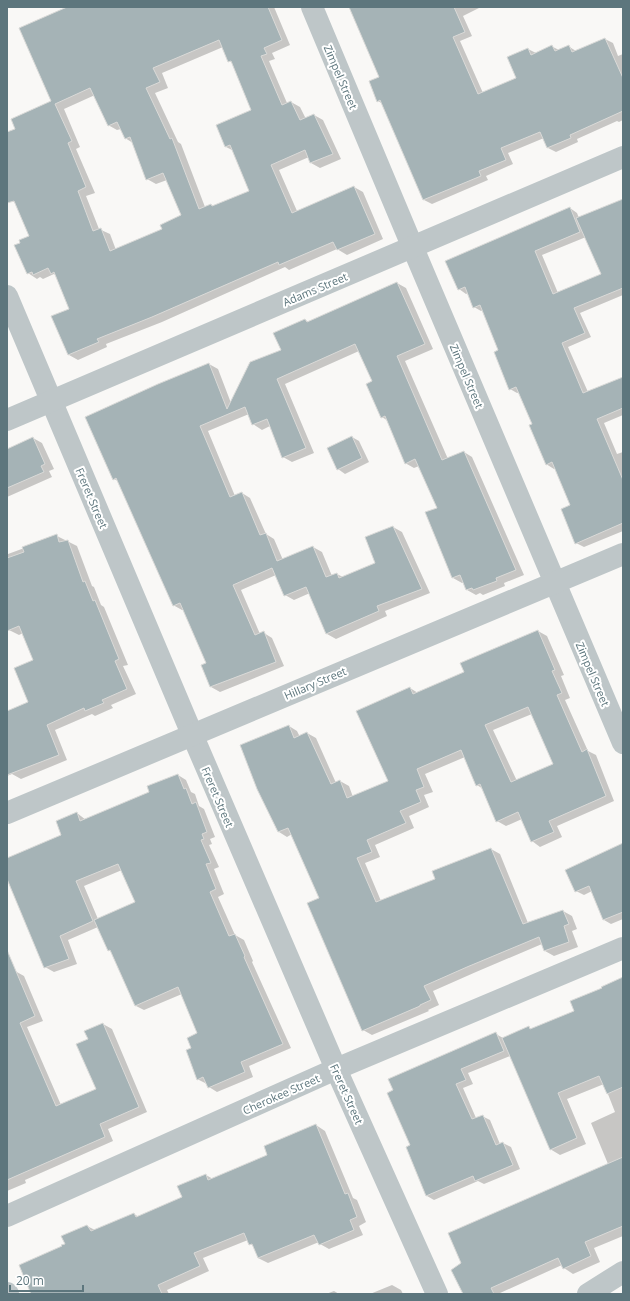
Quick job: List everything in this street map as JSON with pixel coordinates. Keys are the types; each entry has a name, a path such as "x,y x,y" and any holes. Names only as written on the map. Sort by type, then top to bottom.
{"street":[{"name":"Zimpel Street","path":"312,7 623,743"},
{"name":"Adams Street","path":"7,420 623,158"},
{"name":"Freret Street","path":"7,296 192,734 336,1069 437,1294"},
{"name":"Hillary Street","path":"7,813 623,554"},
{"name":"Cherokee Street","path":"7,1216 336,1069 623,948"},
{"path":"588,1294 623,1272"}],"building":[{"path":"67,7 268,7 282,40 264,48 267,54 261,56 282,105 291,101 300,120 314,114 333,154 310,163 305,150 271,165 292,213 354,186 375,234 337,250 333,242 279,265 278,262 152,317 97,339 99,342 68,355 51,316 69,309 54,272 51,274 48,268 33,275 32,272 27,274 14,245 20,243 19,240 29,236 14,201 7,203 7,132 15,129 11,119 51,101 19,28","holes":["219,40 228,62 231,61 251,110 216,125 225,147 230,145 249,191 212,206 211,204 199,209 172,138 170,139 146,88 160,82 153,68","90,88 108,126 117,122 125,139 130,137 146,180 163,173 181,215 160,225 162,229 110,251 101,228 93,231 78,191 86,187 68,143 72,141 55,104"]},
{"path":"349,7 454,7 465,32 453,37 478,94 516,78 507,57 528,48 531,55 552,45 555,51 569,45 572,52 605,38 623,78 623,111 570,135 571,138 547,148 540,132 501,148 506,160 479,171 481,176 423,200 380,100 377,102 369,81 379,77"},
{"path":"623,199 623,288 574,308 585,333 562,343 583,393 623,377 623,408 597,419 623,480 623,523 575,544 561,509 570,505 552,462 546,465 529,425 532,424 516,387 509,390 494,352 498,350 480,305 473,308 465,287 458,290 445,261 570,207 580,232 535,251 553,294 601,274 576,218"},
{"path":"397,282 425,344 397,356 442,460 464,451 516,570 496,578 497,581 473,590 472,588 466,590 460,575 452,578 425,512 437,508 415,459 405,464 385,416 381,418 366,384 372,381 355,344 277,379 306,448 282,458 267,419 252,425 245,407 200,426 230,497 242,492 260,535 266,533 277,561 313,546 326,577 337,573 339,578 375,563 365,537 393,526 422,589 377,606 379,611 326,634 306,587 284,596 272,568 233,585 255,635 264,631 276,662 210,687 201,665 206,663 180,603 173,606 116,478 113,480 85,417 209,363 227,409 250,362 281,350 273,333 305,319 307,322"},
{"path":"352,436 362,458 337,470 327,448"},
{"path":"33,437 45,464 41,466 44,472 7,488 7,449"},
{"path":"57,534 59,542 68,540 83,582 85,581 93,601 95,600 119,659 115,661 127,689 102,700 104,703 85,711 84,708 47,725 59,755 7,775 7,711 28,702 14,668 33,660 19,626 7,631 7,558 24,552 22,547"},
{"path":"538,630 555,670 552,671 562,693 557,695 582,752 587,749 606,796 549,821 554,832 531,842 518,812 496,822 480,784 476,786 461,750 417,769 424,787 416,790 421,802 400,811 406,823 367,840 372,852 357,858 376,902 435,879 432,871 491,848 523,924 563,910 569,924 564,926 569,942 544,951 539,937 467,967 424,986 431,1000 362,1031 307,903 319,898 288,828 278,832 257,789 240,745 289,725 294,738 307,732 331,784 340,780 347,798 388,781 356,711 410,687 413,694 464,672 460,663","holes":["528,707 553,764 511,782 485,725"]},
{"path":"178,774 184,789 186,788 192,804 196,802 207,832 202,834 204,839 201,840 211,863 206,864 216,889 210,892 229,936 235,934 283,1044 241,1062 245,1072 208,1088 203,1077 197,1080 186,1050 191,1048 187,1038 197,1033 178,987 135,1006 110,950 108,951 94,920 135,902 118,864 76,881 93,921 60,936 69,959 44,968 7,879 7,858 61,835 56,821 77,812 80,821 149,792 147,786"},
{"path":"623,843 623,912 603,920 589,886 575,892 565,870"},
{"path":"7,950 35,1016 20,1023 56,1106 96,1089 76,1044 88,1039 84,1031 103,1023 139,1107 100,1124 105,1137 7,1180"},
{"path":"623,977 623,1087 607,1094 599,1076 558,1093 577,1138 550,1150 502,1038 529,1026 530,1029 574,1011 570,1001 602,988 601,987"},
{"path":"496,1032 504,1051 461,1069 466,1080 456,1084 472,1119 483,1115 496,1145 503,1142 513,1165 475,1181 473,1176 426,1196 406,1147 410,1145 387,1093 393,1090 388,1079"},
{"path":"316,1124 345,1194 348,1193 357,1217 350,1220 354,1230 319,1245 314,1235 258,1258 252,1244 249,1245 244,1233 194,1253 200,1266 158,1285 162,1294 31,1294 19,1265 65,1244 61,1236 87,1225 91,1231 134,1213 136,1217 182,1197 177,1186 206,1174 208,1180 267,1155 264,1146"},
{"path":"623,1157 623,1226 585,1242 591,1256 563,1269 558,1258 491,1288 494,1294 463,1294 451,1270 461,1263 448,1233"}]}
